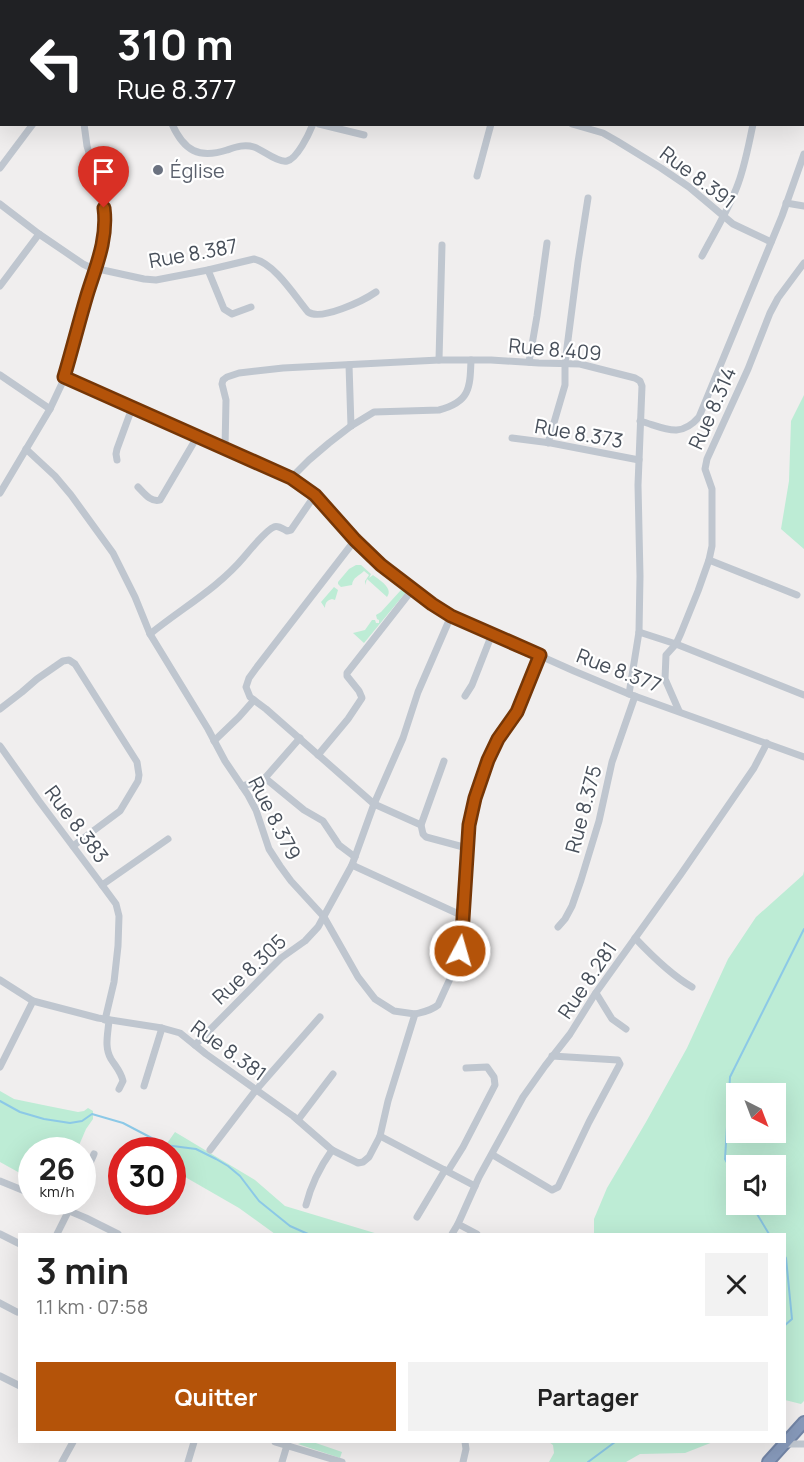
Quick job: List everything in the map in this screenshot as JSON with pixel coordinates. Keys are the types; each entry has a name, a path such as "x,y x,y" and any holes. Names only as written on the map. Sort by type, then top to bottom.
{"highway":[{"path":"786,1442 804,1422"},
{"path":"768,1462 784,1444"}],"street":[{"path":"0,168 32,126"},
{"path":"0,493 50,409 64,377 104,236 105,217 84,126"},
{"path":"173,126 184,144 200,154 218,153 246,146 254,147 285,162 294,157 312,126"},
{"path":"477,176 490,126"},
{"name":"Rue 8.391","path":"579,126 603,133 661,168 689,187 733,224 771,242"},
{"path":"702,256 738,184 753,126"},
{"path":"345,127 363,135"},
{"path":"640,422 675,431 684,430 699,417 771,242 804,154"},
{"path":"548,443 565,385 565,363 588,198"},
{"path":"786,203 804,206"},
{"name":"Rue 8.387","path":"0,204 39,234 89,267 156,280 254,259 262,261 279,277 311,315 346,307 376,292"},
{"path":"0,286 39,234"},
{"path":"529,363 547,243"},
{"path":"439,360 442,245"},
{"name":"Rue 8.314","path":"679,711 665,679 666,655 676,644 709,560 713,535 712,489 705,469 707,459 748,369 770,313 778,298 804,263"},
{"path":"208,270 224,309 232,314 251,307"},
{"name":"Rue 8.409","path":"225,449 226,400 222,384 227,377 239,373 283,368 439,360 491,360 587,365 640,381 642,386 638,495 639,632 632,695"},
{"path":"291,478 309,460 351,426 374,412 439,410 460,400 468,392 471,360"},
{"path":"349,365 351,426"},
{"path":"0,375 50,409"},
{"name":"Rue 8.377","path":"64,377 291,478 315,495 381,565 412,590 451,616 632,695 804,756"},
{"path":"117,460 117,449 132,408"},
{"path":"138,487 152,500 160,500 197,437"},
{"name":"Rue 8.373","path":"512,438 639,460"},
{"name":"Rue 8.379","path":"26,449 60,482 113,553 150,634 225,761 243,786 256,810 270,849 280,866 324,917 358,978 375,999 394,1011 415,1014"},
{"path":"150,634 217,584 272,528 291,530 315,495"},
{"path":"355,540 249,678 246,687 254,700 266,708 374,804 422,825"},
{"path":"709,560 797,595"},
{"path":"318,755 362,698 360,691 347,673 412,590"},
{"name":"Rue 8.305","path":"195,1045 273,966 313,934 324,917 352,865 374,804 403,738 418,692 451,616"},
{"path":"639,632 676,644 804,695"},
{"path":"465,696 472,685 492,634"},
{"path":"306,1205 313,1184 332,1150 358,1163 369,1157 380,1137 388,1101 415,1014 434,1009 454,970 460,951 469,825 478,789 488,760 498,739 517,712 540,655"},
{"path":"0,709 53,667 69,660 75,664 137,762 140,775 138,781 120,812 73,846"},
{"name":"Rue 8.375","path":"558,927 566,919 578,889 599,821 612,762 632,695"},
{"path":"214,741 254,700"},
{"path":"243,786 265,778 300,738"},
{"name":"Rue 8.281","path":"453,1233 479,1176 524,1097 754,768 767,743"},
{"name":"Rue 8.383","path":"0,746 102,885 168,839"},
{"path":"444,761 422,825 423,834 426,837 467,848"},
{"path":"265,778 304,810 323,821 339,845 355,856"},
{"path":"352,865 463,916"},
{"path":"102,885 116,904 119,916 117,958 107,1020 108,1053 120,1071 123,1081 119,1089"},
{"path":"635,938 683,982 692,987"},
{"name":"Rue 8.381","path":"0,980 33,1001 107,1020 180,1033 298,1120 332,1150"},
{"path":"596,993 612,1019 626,1029"},
{"path":"0,1068 33,1001"},
{"path":"210,1150 256,1090 320,1017"},
{"path":"144,1086 162,1028"},
{"path":"493,1155 552,1190 558,1187 620,1064 618,1060 552,1056"},
{"path":"417,1217 463,1147 495,1085 494,1077 488,1067 466,1068"},
{"path":"298,1120 333,1074"},
{"path":"380,1137 475,1186"},
{"path":"0,1181 18,1188"},
{"path":"58,1233 67,1215"},
{"path":"79,1215 116,1233"},
{"path":"458,1224 475,1233"},
{"path":"0,1234 18,1243"},
{"path":"0,1303 18,1310"},
{"path":"0,1376 18,1385"},
{"path":"62,1462 72,1443"},
{"path":"188,1462 194,1443"},
{"path":"282,1462 287,1443 342,1462"},
{"path":"463,1462 465,1443"},
{"path":"784,1444 804,1444"}],"green space":[{"path":"804,395 804,549 781,529 789,481 791,421"},
{"path":"361,565 371,574 369,578 373,575 385,584 389,590 387,597 367,579 365,585 365,581 369,575 364,571 355,578 352,585 341,587 338,584 349,569"},
{"path":"334,587 338,590 335,600 328,601 325,608 321,602"},
{"path":"401,590 406,592 364,643 353,633 365,630 372,620 379,623 376,615"},
{"path":"804,871 804,1401 801,1404 786,1400 786,1233 594,1233 594,1219 607,1188 687,1048 728,959 756,917 803,875"},
{"path":"0,1091 14,1099 78,1112 88,1108 93,1111 93,1119 83,1137 18,1137 18,1172 0,1162"},
{"path":"175,1132 183,1137 171,1137"},
{"path":"186,1139 255,1180 285,1206 375,1233 274,1233 239,1208 186,1177"},
{"path":"316,1443 342,1452 340,1458 298,1444"},
{"path":"550,1443 710,1443 685,1453 640,1454 626,1462 549,1462 554,1453 553,1445"}],"waterway":[{"path":"726,1161 730,1077 804,929"},
{"path":"0,1101 20,1112 70,1123 82,1121 92,1114 123,1123 165,1145 196,1149 228,1166 240,1176 259,1201 290,1226 306,1233"},
{"path":"758,1215 768,1233"},
{"path":"786,1258 792,1319 786,1324"},
{"path":"588,1462 614,1443"}],"place":[{"name":"Église","path":"158,170"}],"route":[{"path":"104,208 105,228 102,247 64,377 291,478 315,495 355,540 412,590 451,616 540,655 517,712 492,749 475,798 469,825 460,951"}]}
